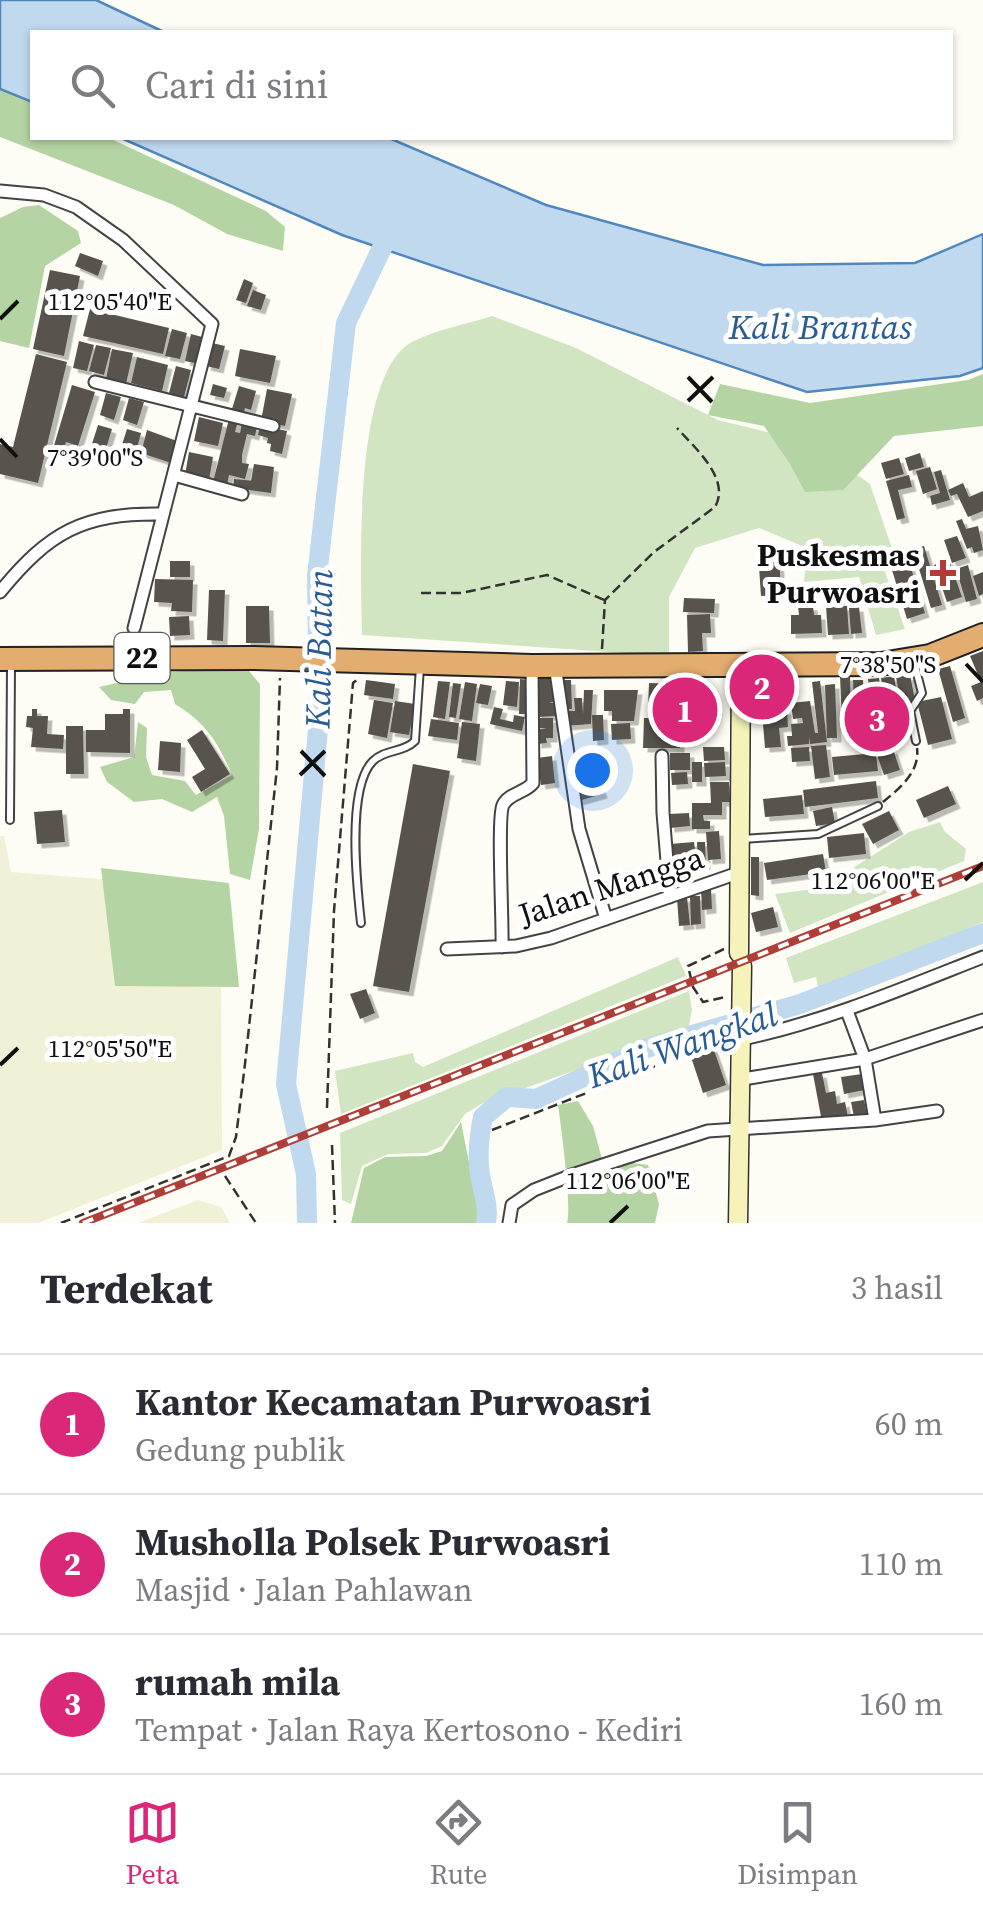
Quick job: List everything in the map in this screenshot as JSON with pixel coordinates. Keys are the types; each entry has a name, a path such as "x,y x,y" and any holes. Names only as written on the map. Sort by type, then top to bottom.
{"highway":[{"name":"22","path":"6,659 360,668 421,664 881,664 957,648 983,635"}],"main road":[{"path":"738,1223 743,1035 737,839 741,665"}],"street":[{"path":"0,191 44,195 76,206 110,229 207,318 212,330 134,628"},
{"path":"95,382 273,426"},
{"path":"174,475 242,494"},
{"path":"0,592 32,558 77,525 119,513 161,514"},
{"path":"543,666 579,829 606,919"},
{"path":"502,947 501,812 510,797 533,783 543,666"},
{"path":"662,756 670,897"},
{"name":"Jalan Mangga","path":"447,949 502,947 551,938 738,873"},
{"path":"743,1035 798,1028 983,957"},
{"path":"847,1011 865,1060 875,1120"},
{"path":"742,1079 865,1060 983,1020"},
{"path":"509,1223 514,1202 534,1190 683,1137 740,1128 875,1120 937,1111"}],"lane":[{"path":"6,659 10,820"},
{"path":"914,660 922,692 910,711 916,740"},
{"path":"361,924 354,834 363,780 374,760 415,742 421,664"},
{"path":"737,839 818,834 878,806"}],"path":[{"path":"601,666 605,600 654,552 715,506 721,496 720,482 677,428"},
{"path":"421,592 462,594 547,576 605,600"},
{"path":"61,1223 228,1156 232,1146 246,1064 278,768 282,665"},
{"path":"328,1108 334,910 353,682 360,668"},
{"path":"878,806 912,773 918,758 916,740"},
{"path":"740,953 688,966 693,987 703,1002 743,996"},
{"path":"492,1130 743,1035"},
{"path":"332,1145 335,1223"},
{"path":"225,1176 256,1223"}],"green space":[{"path":"0,79 30,96 30,140 113,140 266,211 285,227 283,251 227,234 174,205 0,137"},
{"path":"39,205 78,231 81,243 45,266 29,348 0,341 0,218 23,207"},
{"path":"492,316 576,348 718,420 813,443 870,484 894,554 883,566 905,629 876,635 859,577 804,582 807,548 759,528 695,548 669,597 669,656 362,635 364,477 379,393 393,361 412,342"},
{"path":"983,374 983,426 894,436 843,490 805,492 764,426 708,415 720,384 810,403 968,380"},
{"path":"249,671 260,684 259,829 250,880 230,874 224,816 217,797 192,812 162,799 134,802 107,782 100,767 134,757 138,722 147,728 146,757 152,775 185,781 196,795 232,775 210,734 175,704 171,690 144,692 135,704 111,700 99,687 167,672"},
{"path":"940,822 945,832 966,849 964,861 790,933 775,894 822,888 909,832"},
{"path":"0,836 4,836 11,872 112,880 221,985 222,1150 38,1223 0,1223"},
{"path":"101,868 229,883 239,987 115,986"},
{"path":"983,882 983,922 819,991 816,977 794,983 786,958"},
{"path":"678,957 686,976 341,1114 335,1071 413,1053 415,1062 423,1067"},
{"path":"689,991 692,1010 688,1030 481,1104 465,1114 442,1146 426,1153 388,1154 362,1166 351,1204 342,1200 340,1133"},
{"path":"578,1101 593,1126 602,1159 648,1165 659,1204 655,1223 567,1223 558,1105"},
{"path":"461,1122 481,1223 351,1223 364,1168 385,1157 426,1156 442,1151"},
{"path":"198,1200 221,1207 230,1223 138,1223"}],"water":[{"path":"0,0 96,0 160,30 30,30 30,101 0,89"},
{"name":"Kali Brantas","path":"126,140 394,140 546,205 763,265 915,263 983,234 983,368 960,376 807,392 342,235"}],"building":[{"path":"80,253 103,261 98,276 75,266"},
{"path":"50,270 80,276 64,356 33,349"},
{"path":"244,279 253,283 246,303 236,300"},
{"path":"253,290 266,295 261,310 247,306"},
{"path":"90,309 169,328 163,354 83,336"},
{"path":"172,329 187,333 180,359 165,356"},
{"path":"191,334 206,338 199,364 185,361"},
{"path":"79,341 94,345 87,371 73,368"},
{"path":"212,343 225,346 219,369 206,366"},
{"path":"96,345 111,348 104,375 89,371"},
{"path":"112,349 133,353 126,384 106,379"},
{"path":"240,349 276,356 270,383 235,376"},
{"path":"36,354 67,362 38,483 0,474 0,444 13,447"},
{"path":"137,357 168,365 162,391 131,383"},
{"path":"176,366 191,370 184,397 169,393"},
{"path":"213,384 227,388 224,398 210,395"},
{"path":"72,385 95,392 78,446 66,442 63,453 53,449"},
{"path":"239,386 256,391 251,410 232,409"},
{"path":"267,389 292,394 285,426 261,421"},
{"path":"106,393 121,397 114,420 100,415"},
{"path":"129,398 144,402 137,425 123,420"},
{"path":"199,417 223,423 218,446 194,441"},
{"path":"229,419 238,421 235,432 240,433 242,423 257,427 255,436 247,434 242,455 242,463 249,464 245,479 229,475 227,485 213,482"},
{"path":"98,425 112,429 105,452 91,447"},
{"path":"260,425 287,431 282,454 270,451 268,438 258,435"},
{"path":"127,429 141,433 135,456 120,451"},
{"path":"147,430 177,441 171,463 141,453"},
{"path":"189,452 213,457 209,480 185,475"},
{"path":"920,453 924,467 909,471 905,458"},
{"path":"899,458 904,474 886,479 881,463"},
{"path":"254,464 274,467 271,493 233,488 234,479 251,481"},
{"path":"930,467 937,489 923,494 916,471"},
{"path":"941,470 950,500 932,505 930,496 940,493 934,472"},
{"path":"909,475 912,487 898,490 905,518 897,520 886,481"},
{"path":"963,483 969,497 983,491 983,511 968,517 957,494 951,496 948,490"},
{"path":"962,519 966,529 978,526 983,550 974,553 972,547 967,549 956,521"},
{"path":"957,536 966,558 952,563 944,540"},
{"path":"924,546 942,605 931,608 913,549"},
{"path":"779,551 781,595 761,596 758,552"},
{"path":"949,560 962,597 947,602 934,565"},
{"path":"170,561 190,561 190,577 170,577"},
{"path":"910,565 925,613 907,619 892,570"},
{"path":"968,565 977,599 966,602 956,569"},
{"path":"983,572 983,594 979,596 973,576"},
{"path":"155,579 193,580 192,612 171,611 172,603 154,602"},
{"path":"209,590 225,590 223,641 207,640"},
{"path":"840,591 841,606 847,606 849,634 828,635 825,592"},
{"path":"684,598 715,599 714,613 683,612"},
{"path":"246,606 269,606 270,643 246,643"},
{"path":"798,606 813,606 814,615 821,615 822,633 791,634 791,615 799,615"},
{"path":"859,607 862,633 851,634 849,608"},
{"path":"710,614 711,633 702,633 703,651 688,652 687,615"},
{"path":"189,616 190,635 170,636 169,617"},
{"path":"983,651 983,698 977,701 971,686 981,682 970,656"},
{"path":"950,666 965,718 953,722 938,669"},
{"path":"910,675 915,700 901,703 896,677"},
{"path":"840,676 850,676 851,722 842,722"},
{"path":"894,676 902,726 889,728 881,678"},
{"path":"553,678 556,701 549,703 557,703 558,716 537,717 535,679"},
{"path":"879,678 882,702 871,703 868,679"},
{"path":"520,679 529,680 528,714 519,714"},
{"path":"755,679 771,679 770,696 754,696"},
{"path":"366,680 395,684 393,699 364,695"},
{"path":"560,680 571,680 572,709 561,709"},
{"path":"853,680 863,680 865,723 855,724"},
{"path":"438,681 450,682 445,719 433,717"},
{"path":"506,681 519,682 517,707 503,705"},
{"path":"682,681 700,681 700,697 682,697"},
{"path":"820,681 827,742 810,744 809,737 809,744 788,746 791,724 803,723 802,718 793,719 791,703 810,701 818,733 812,682"},
{"path":"465,682 477,684 472,721 459,719"},
{"path":"453,683 461,684 456,718 449,717"},
{"path":"649,683 679,684 682,730 663,730 663,709 648,709"},
{"path":"480,684 492,686 488,705 476,703"},
{"path":"835,684 837,738 827,738 825,685"},
{"path":"584,690 593,690 591,724 564,726 563,711 575,711 574,698 582,698 583,714"},
{"path":"604,690 638,690 634,721 612,721 612,711 604,711"},
{"path":"941,697 952,739 928,745 917,702"},
{"path":"374,700 393,703 387,738 368,734"},
{"path":"395,701 415,704 409,735 390,732"},
{"path":"682,701 703,701 703,710 682,710"},
{"path":"882,705 885,731 872,732 868,707"},
{"path":"494,707 503,709 500,719 513,722 514,715 525,717 522,731 490,724"},
{"path":"32,709 37,709 37,716 48,716 47,734 64,735 63,749 31,747 33,728 26,727"},
{"path":"123,709 130,709 130,753 86,752 86,730 105,730 105,714 123,714"},
{"path":"787,710 788,727 779,728 781,747 765,748 762,712"},
{"path":"592,715 603,715 604,740 593,741"},
{"path":"535,718 553,718 553,738 546,738 547,743 537,744 536,730 547,728 535,728"},
{"path":"644,718 662,718 661,733 680,733 680,748 643,748"},
{"path":"431,719 459,723 457,740 428,736"},
{"path":"462,722 480,724 476,761 457,758"},
{"path":"630,723 631,739 612,740 611,724"},
{"path":"66,726 83,726 84,774 66,774"},
{"path":"202,730 230,774 201,792 192,777 205,769 187,740"},
{"path":"866,735 877,735 878,754 875,749 866,749"},
{"path":"160,741 181,743 180,772 158,770"},
{"path":"826,745 830,777 815,779 811,746"},
{"path":"703,747 724,747 725,760 704,761"},
{"path":"809,747 810,761 792,762 791,748"},
{"path":"893,749 900,770 884,775 877,755"},
{"path":"670,753 690,753 690,770 670,770"},
{"path":"876,753 878,771 834,775 832,757"},
{"path":"552,756 555,783 541,785 537,758"},
{"path":"692,762 702,762 702,782 692,782"},
{"path":"725,762 726,776 705,777 704,763"},
{"path":"413,764 450,771 409,992 373,986"},
{"path":"596,769 603,794 578,801 572,775"},
{"path":"687,772 688,784 672,785 671,773"},
{"path":"876,781 878,798 805,807 803,790"},
{"path":"710,782 729,782 730,802 722,802 722,815 703,815 704,821 710,821 710,829 692,829 692,803 711,803"},
{"path":"948,786 956,804 924,818 916,800"},
{"path":"802,795 804,814 765,817 763,799"},
{"path":"832,807 835,823 816,826 813,811"},
{"path":"62,810 65,842 37,844 34,812"},
{"path":"889,811 899,830 873,844 862,824"},
{"path":"689,813 690,826 670,828 669,814"},
{"path":"719,831 721,859 708,860 706,832"},
{"path":"864,833 866,854 829,858 827,837"},
{"path":"694,842 696,858 686,859 687,866 672,868 670,844"},
{"path":"697,842 705,842 706,865 698,866"},
{"path":"823,854 826,872 767,880 764,863"},
{"path":"751,857 759,857 759,896 751,895"},
{"path":"701,889 711,889 712,909 702,910"},
{"path":"690,896 700,896 701,924 691,925"},
{"path":"687,897 690,925 679,926 677,898"},
{"path":"773,907 778,927 756,932 751,913"},
{"path":"366,989 375,1013 360,1019 350,994"},
{"path":"713,1047 726,1085 703,1093 690,1054"},
{"path":"822,1073 826,1093 835,1091 837,1104 845,1102 848,1117 822,1122 813,1074"},
{"path":"862,1074 865,1090 844,1094 841,1077"},
{"path":"864,1100 867,1115 854,1117 851,1102"}],"waterway":[{"name":"Kali Batan","path":"307,1223 306,1174 286,1084 319,718 317,576 346,323 393,225"},
{"name":"Kali Wangkal","path":"486,1223 479,1160 483,1117 507,1097 536,1099 647,1048 800,1004 983,933"}],"railway":[{"path":"83,1223 983,866"}],"place":[{"name":"Puskesmas Purwoasri","path":"943,573"},
{"name":"Musholla Polsek Purwoasri","path":"762,687"},
{"name":"Kantor Kecamatan Purwoasri","path":"685,710"},
{"name":"rumah mila","path":"877,719"}]}
